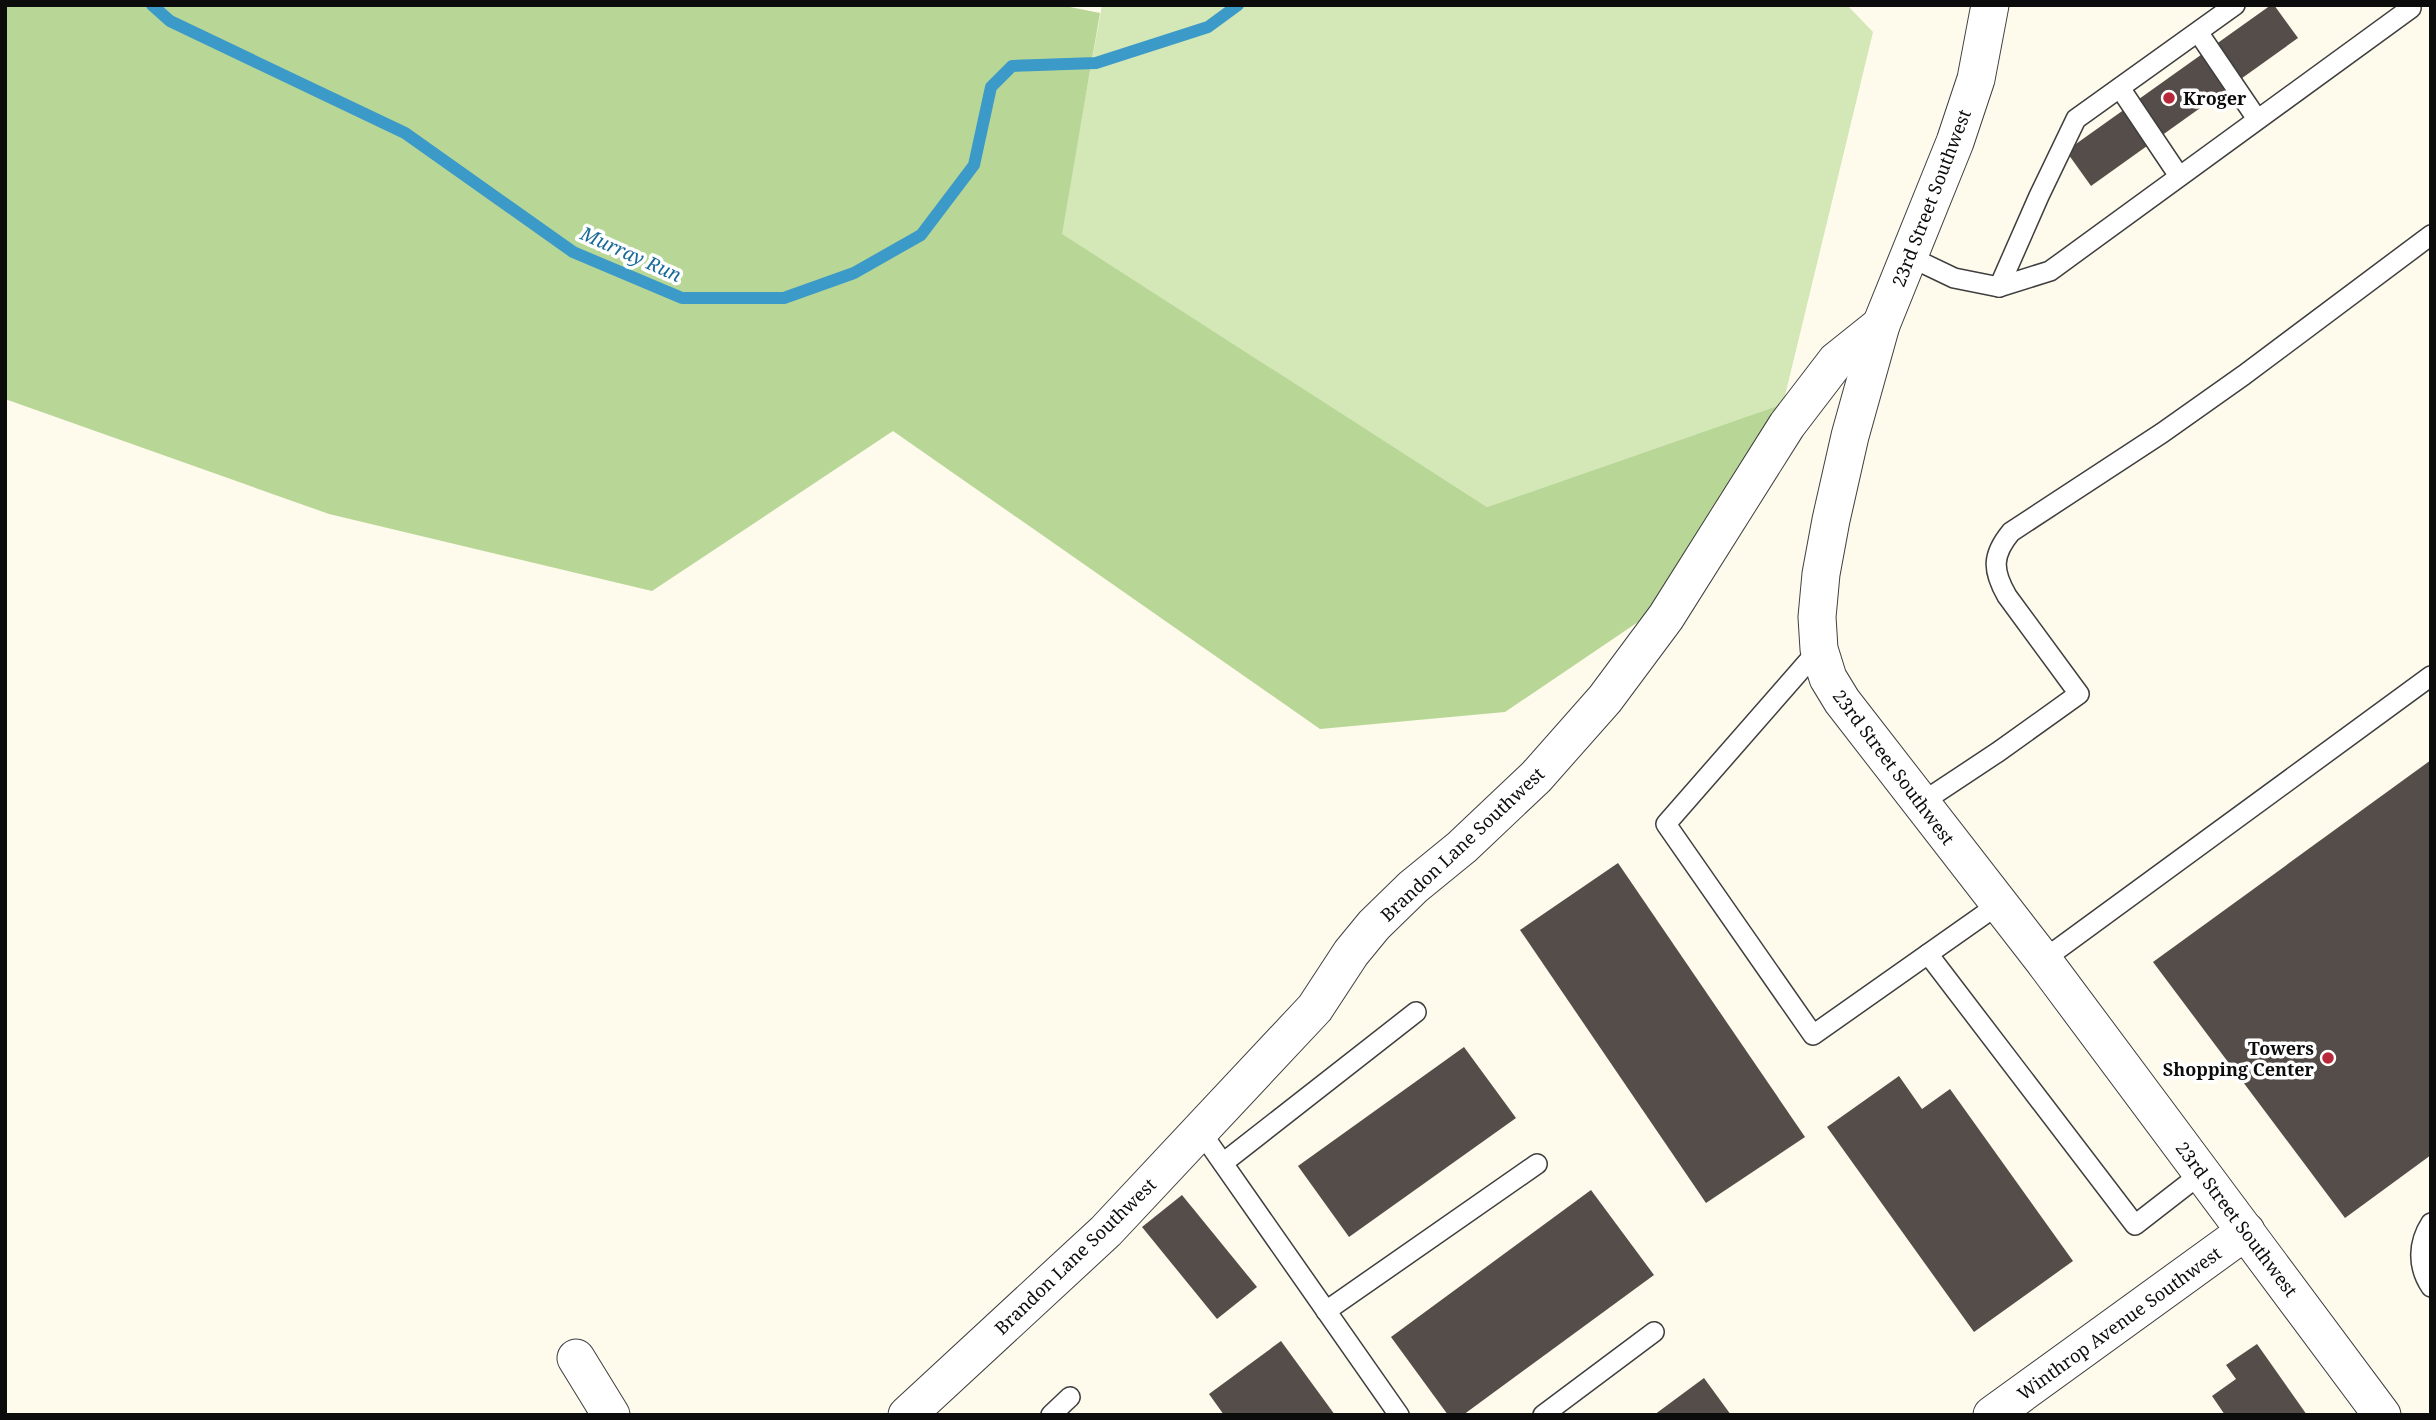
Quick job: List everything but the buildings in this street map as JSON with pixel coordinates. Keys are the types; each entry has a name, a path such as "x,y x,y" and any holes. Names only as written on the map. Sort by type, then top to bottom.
{"street":[{"name":"23rd Street Southwest","path":"1990,5 1976,79 1955,142 1881,325 1850,436 1831,520 1819,596 1819,649 1828,678 1842,701 2043,960 2382,1415"},
{"name":"Brandon Lane Southwest","path":"908,1415 1106,1231 1315,1008 1351,953 1374,925 1413,887 1462,847 1536,776 1605,699 1666,617 1787,425 1836,361 1881,325"},
{"name":"Winthrop Avenue Southwest","path":"1992,1415 2246,1231"},
{"path":"576,1358 611,1415"}],"lane":[{"path":"1999,287 2076,119 2235,5"},
{"path":"1908,256 1954,278 1999,287 2050,271 2411,6"},
{"path":"2198,32 2256,119"},
{"path":"2120,88 2179,176"},
{"path":"1921,803 2079,694 1997,579 1996,561 2000,545 2011,532 2244,376 2431,234"},
{"path":"1819,649 1666,824 1813,1035 1999,904"},
{"path":"2043,960 2431,676"},
{"path":"1928,954 2135,1225 2202,1172"},
{"path":"1223,1163 1416,1012"},
{"path":"1201,1132 1399,1415"},
{"path":"1326,1311 1537,1164"},
{"path":"2431,1223 2423,1234 2420,1257 2431,1287"},
{"path":"1543,1415 1654,1332"},
{"path":"1051,1415 1070,1397"}],"green space":[{"path":"5,5 1060,5 1100,13 1062,234 1487,507 1783,404 1644,618 1505,712 1320,729 893,431 652,591 329,514 5,399"},
{"path":"1102,5 1847,5 1873,32 1783,404 1487,507 1061,234"}],"waterway":[{"name":"Murray Run","path":"152,5 170,21 405,133 573,252 682,298 784,298 854,273 921,235 974,165 991,87 1012,66 1096,63 1208,27 1238,5"}],"place":[{"name":"Kroger","path":"2169,98"},
{"name":"Towers Shopping Center","path":"2328,1058"}]}
